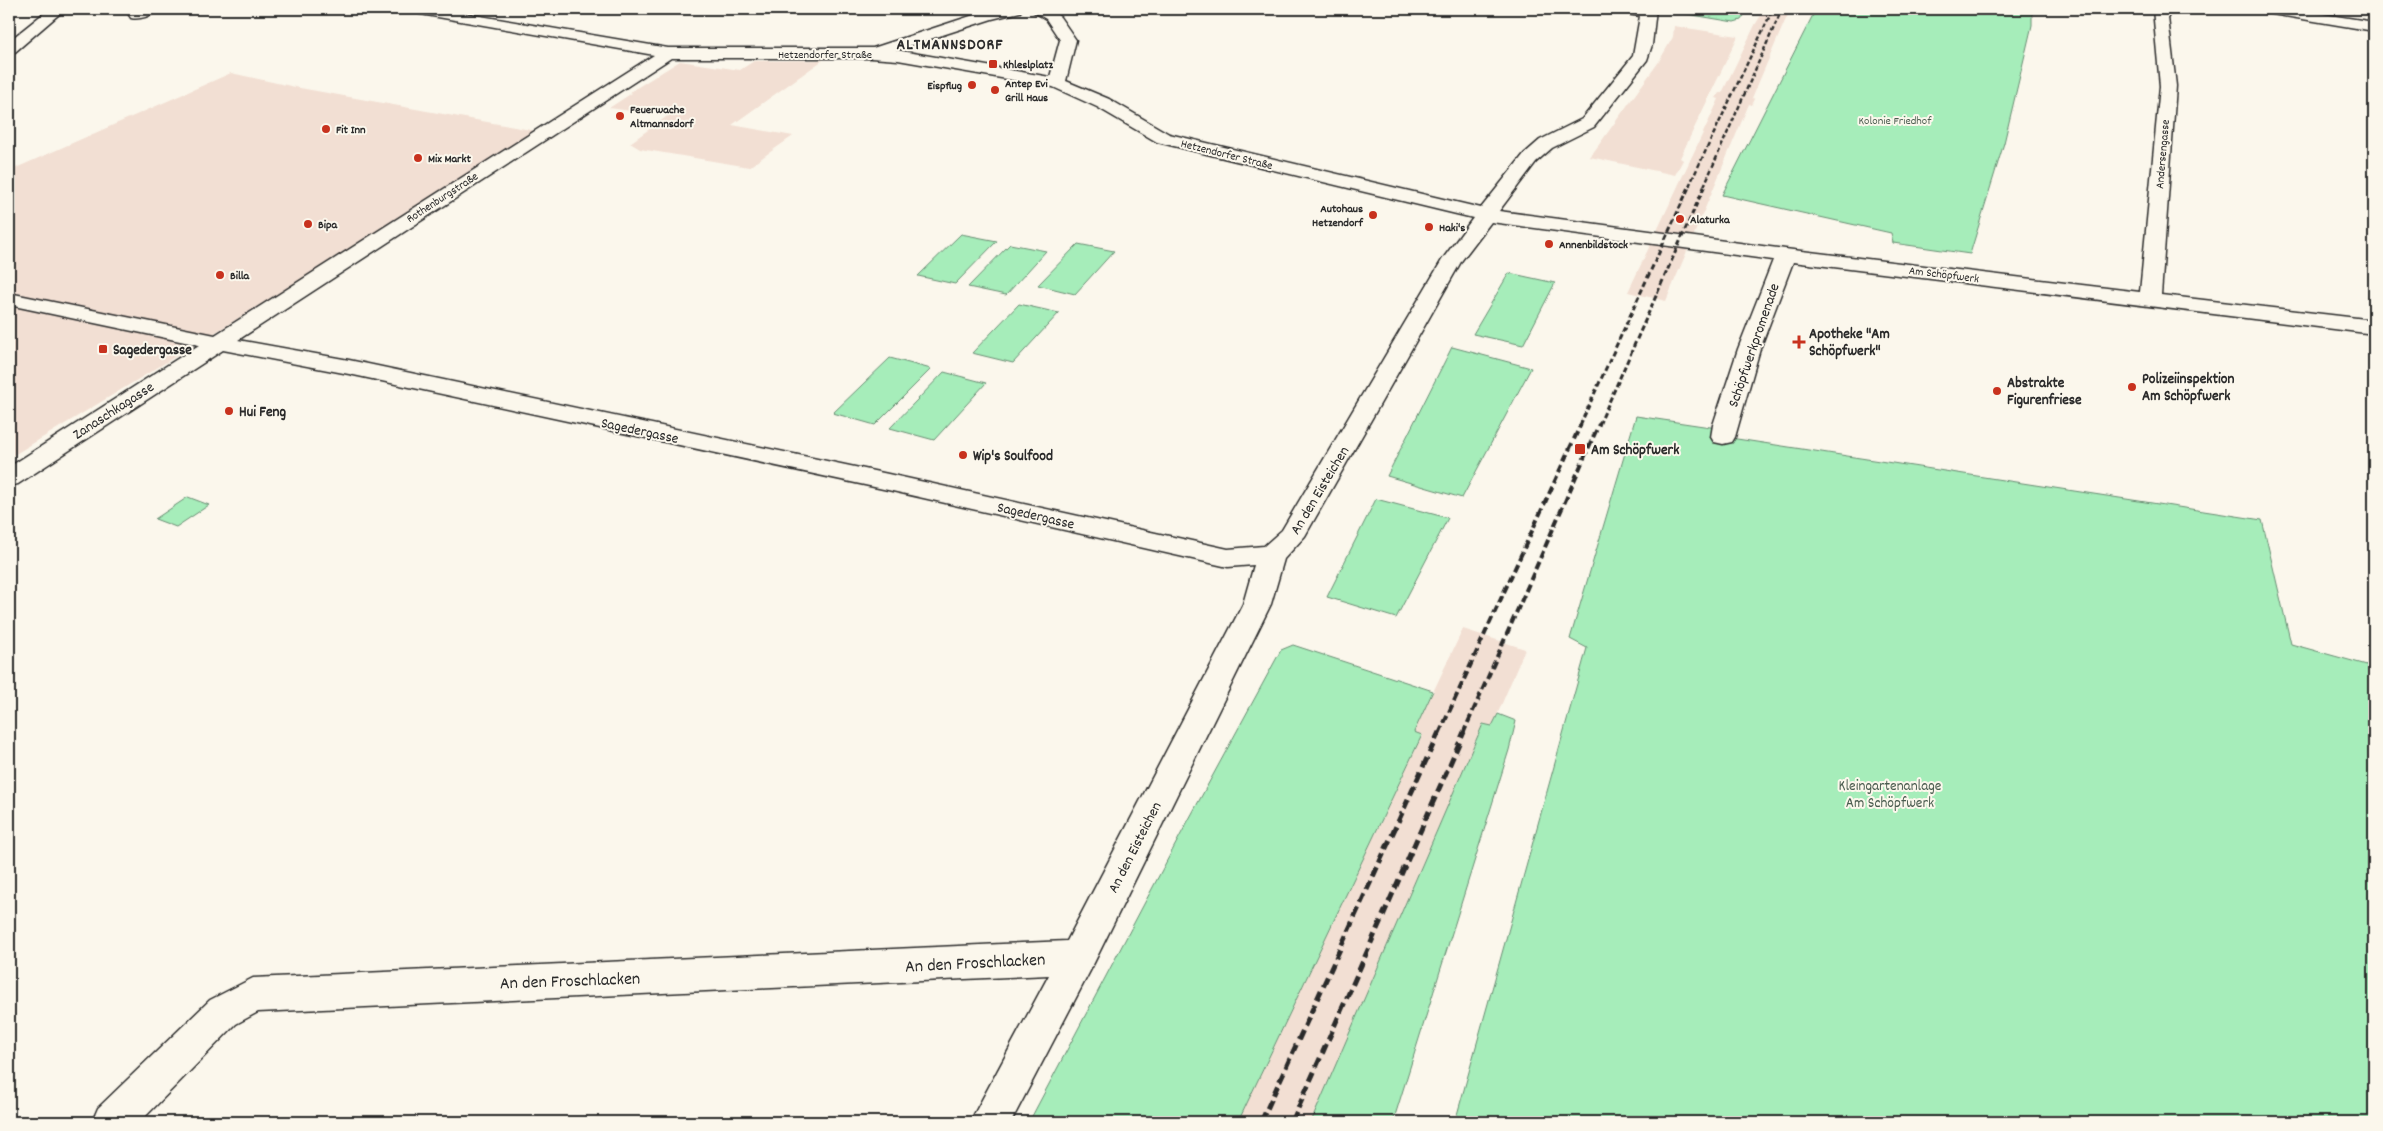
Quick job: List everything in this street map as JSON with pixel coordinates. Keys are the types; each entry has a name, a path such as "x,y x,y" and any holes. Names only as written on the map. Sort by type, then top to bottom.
{"street":[{"path":"9,50 58,9"},
{"path":"136,15 151,9"},
{"name":"Hetzendorfer Straße","path":"415,9 668,53 871,53 898,55 1057,83 1103,104 1163,138 1485,216"},
{"path":"871,53 988,15 1015,9"},
{"path":"1036,9 1043,9 1056,21 1068,40 1057,83"},
{"path":"1618,9 1649,11"},
{"name":"Andersengasse","path":"2150,299 2168,86 2160,9"},
{"path":"2266,9 2374,27"},
{"name":"An den Eisteichen","path":"990,1122 1078,958 1257,604 1271,555 1292,536 1452,260 1512,179 1538,150 1588,123 1641,57 1649,11"},
{"name":"Rothenburgstraße","path":"217,342 668,53"},
{"name":"Am Schöpfwerk","path":"1485,216 1785,255 2374,326"},
{"name":"Schöpfwerkpromenade","path":"1723,437 1749,349 1785,255"},
{"name":"Sagedergasse","path":"9,299 349,368 888,482 1228,558 1271,555"},
{"name":"Zanaschkagasse","path":"9,478 217,342"},
{"name":"An den Froschlacken","path":"112,1122 223,1012 253,995 1078,958"}],"shaded area":[{"path":"1765,9 1795,9 1794,13 1789,13 1785,21 1752,98 1755,99 1752,105 1749,104 1666,301 1628,292 1719,99 1716,98 1719,93 1722,93 1755,25"},
{"path":"1674,26 1738,36 1680,158 1683,160 1675,175 1590,157 1658,63 1673,37"},
{"path":"823,60 732,125 793,136 749,167 640,149 630,143 673,112 637,107 631,111 609,108 632,93 630,92 680,61 740,70 754,61"},
{"path":"231,73 300,88 536,131 252,310 9,458 9,171"},
{"path":"1463,629 1525,649 1492,727 1483,724 1311,1122 1238,1122 1422,736 1414,732"}],"green space":[{"path":"1677,9 1748,9 1741,20 1734,22 1675,12"},
{"name":"Kolonie Friedhof","path":"1816,9 2032,9 2032,25 2004,143 1970,254 1893,243 1891,233 1722,195"},
{"path":"961,234 997,241 955,284 918,276"},
{"path":"1010,244 1046,251 1006,295 968,287"},
{"path":"1078,244 1114,251 1075,294 1038,285"},
{"path":"1509,273 1555,283 1523,345 1473,334"},
{"path":"1019,304 1059,313 1013,363 972,353"},
{"path":"1452,347 1531,368 1462,498 1387,476"},
{"path":"890,358 931,369 875,425 833,413"},
{"path":"944,372 986,383 934,440 890,428"},
{"name":"Kleingartenanlage Am Schöpfwerk","path":"1636,416 1717,428 1724,437 2262,520 2291,644 2374,667 2374,1122 1455,1122 1587,648 1570,639"},
{"path":"188,497 209,505 176,527 155,519"},
{"path":"1376,499 1448,518 1396,618 1327,597"},
{"path":"1293,645 1433,691 1414,732 1422,735 1238,1122 1029,1122 1181,834 1281,650"},
{"path":"1498,714 1516,721 1509,750 1393,1122 1311,1122 1483,724 1492,726"}],"railway":[{"path":"1689,186 1773,9"},
{"path":"1704,186 1782,9"},
{"path":"1580,425 1690,185"},
{"path":"1599,425 1705,185"},
{"path":"1439,734 1581,424"},
{"path":"1463,734 1599,424"},
{"path":"1261,1122 1439,732"},
{"path":"1292,1122 1464,732"}],"place":[{"name":"Khleslplatz","path":"993,64"},
{"name":"Eispflug","path":"972,85"},
{"name":"Antep Evi Grill Haus","path":"995,90"},
{"name":"Feuerwache Altmannsdorf","path":"620,116"},
{"name":"Fit Inn","path":"326,129"},
{"name":"Mix Markt","path":"418,158"},
{"name":"Autohaus Hetzendorf","path":"1373,215"},
{"name":"Alaturka","path":"1680,219"},
{"name":"Bipa","path":"308,224"},
{"name":"Haki's","path":"1429,227"},
{"name":"Annenbildstock","path":"1549,244"},
{"name":"Billa","path":"220,275"},
{"name":"Apotheke \"Am Schöpfwerk\"","path":"1799,342"},
{"name":"Sagedergasse","path":"103,349"},
{"name":"Polizeiinspektion Am Schöpfwerk","path":"2132,387"},
{"name":"Abstrakte Figurenfriese","path":"1997,391"},
{"name":"Hui Feng","path":"229,411"},
{"name":"Am Schöpfwerk","path":"1580,449"},
{"name":"Wip's Soulfood","path":"963,455"}],"district":[{"name":"ALTMANNSDORF","path":"950,43"}]}
